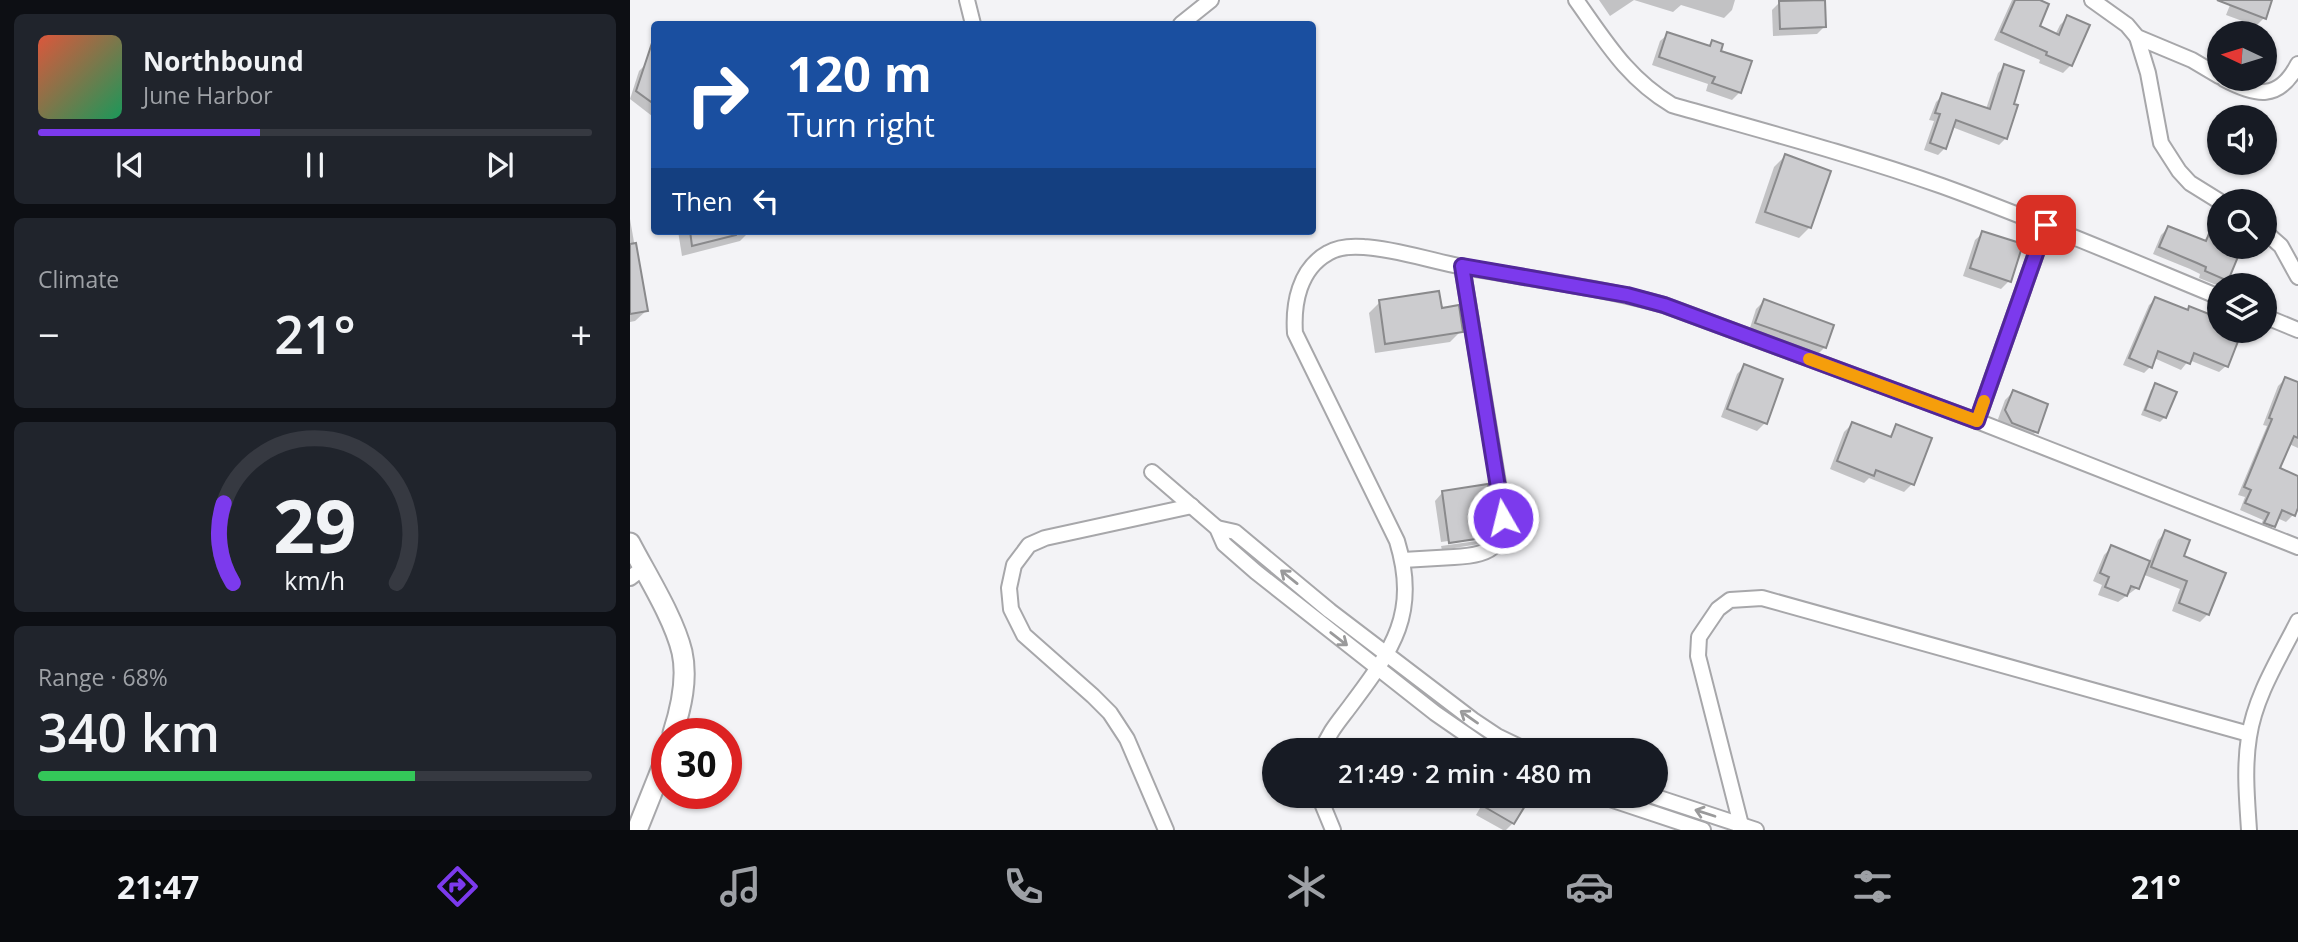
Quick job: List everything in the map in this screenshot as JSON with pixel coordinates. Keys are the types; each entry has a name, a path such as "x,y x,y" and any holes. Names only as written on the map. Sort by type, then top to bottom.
{"street":[{"path":"967,0 972,21"},
{"path":"1185,21 1212,0"},
{"path":"1576,0 1637,79 1672,105 1855,157 2046,225 2207,292"},
{"path":"2092,0 2127,25 2137,37 2148,73 2161,143 2179,171 2190,183 2207,194"},
{"path":"2137,37 2207,69"},
{"path":"2277,89 2292,76 2298,64"},
{"path":"2248,91 2271,91"},
{"path":"1977,421 2046,225"},
{"path":"2277,243 2298,277"},
{"path":"1327,738 1387,655 1400,626 1404,583 1403,560 1397,541 1295,333 1293,312 1298,291 1311,269 1326,254 1344,247 1364,247 1627,295 1664,305 1977,421 2298,547"},
{"path":"1403,560 1486,553 1500,537 1502,510 1462,266"},
{"path":"2277,321 2298,330"},
{"path":"1153,472 1217,528 1224,544 1320,624 1472,738"},
{"path":"1167,830 1127,739 1110,713 1093,695 1024,635 1011,609 1009,588 1014,565 1028,545 1045,538 1192,506"},
{"path":"1217,528 1235,532 1387,655 1472,720 1501,738"},
{"path":"630,543 637,573 668,616 682,653 683,701 678,718"},
{"path":"1741,828 1698,656 1699,637 1718,608 1730,600 1762,598 2249,734"},
{"path":"2249,830 2246,758 2249,734 2263,693 2298,621"},
{"path":"637,830 651,795"},
{"path":"1668,801 1741,828 1756,830"},
{"path":"1324,808 1333,830"},
{"path":"1637,808 1703,830"}],"building":[{"path":"1825,0 1826,27 1780,29 1779,1"},
{"path":"2015,0 2040,0 2049,4 2040,26 2059,35 2067,15 2090,25 2072,66 2001,32"},
{"path":"2217,0 2272,0 2266,19"},
{"path":"1667,32 1710,46 1712,40 1723,44 1721,51 1752,61 1741,93 1712,83 1715,77 1659,57"},
{"path":"651,46 651,102 636,91"},
{"path":"2004,64 2024,71 2014,104 2018,105 2007,139 1956,120 1946,149 1930,143 1940,114 1935,113 1942,93 1990,109"},
{"path":"1785,154 1831,171 1811,228 1765,212"},
{"path":"2168,226 2206,241 2207,238 2207,259 2237,259 2231,273 2210,273 2205,271 2206,267 2159,247"},
{"path":"1982,231 2023,244 2011,282 1970,268"},
{"path":"691,235 736,235 692,246"},
{"path":"636,243 648,311 630,314 630,244"},
{"path":"1439,291 1442,308 1459,305 1463,332 1385,344 1379,300"},
{"path":"2155,297 2188,310 2189,306 2207,313 2207,343 2237,343 2228,367 2194,353 2190,364 2158,351 2152,368 2129,358"},
{"path":"1764,299 1834,325 1826,348 1755,323"},
{"path":"1744,364 1783,379 1767,424 1727,409"},
{"path":"2285,377 2298,382 2298,438 2294,436 2280,468 2298,476 2298,508 2295,516 2282,510 2275,527 2264,523 2269,513 2245,503 2251,490 2244,487 2272,419 2269,418"},
{"path":"2155,383 2177,392 2166,418 2145,410"},
{"path":"2013,390 2048,404 2038,433 2012,423 2005,410"},
{"path":"1852,422 1891,437 1896,424 1932,438 1914,485 1876,470 1874,476 1837,461"},
{"path":"1488,484 1492,530 1489,537 1449,543 1442,491"},
{"path":"2165,530 2190,540 2184,556 2226,573 2209,615 2179,603 2187,581 2151,567"},
{"path":"2111,545 2150,561 2139,589 2131,586 2127,596 2105,587 2109,577 2100,573"},
{"path":"1486,808 1524,808 1514,824"}],"slow traffic":[{"path":"1809,359 1977,421 1984,401"}],"route":[{"path":"1503,518 1462,266 1627,295 1664,305 1977,421 2046,225"}]}
